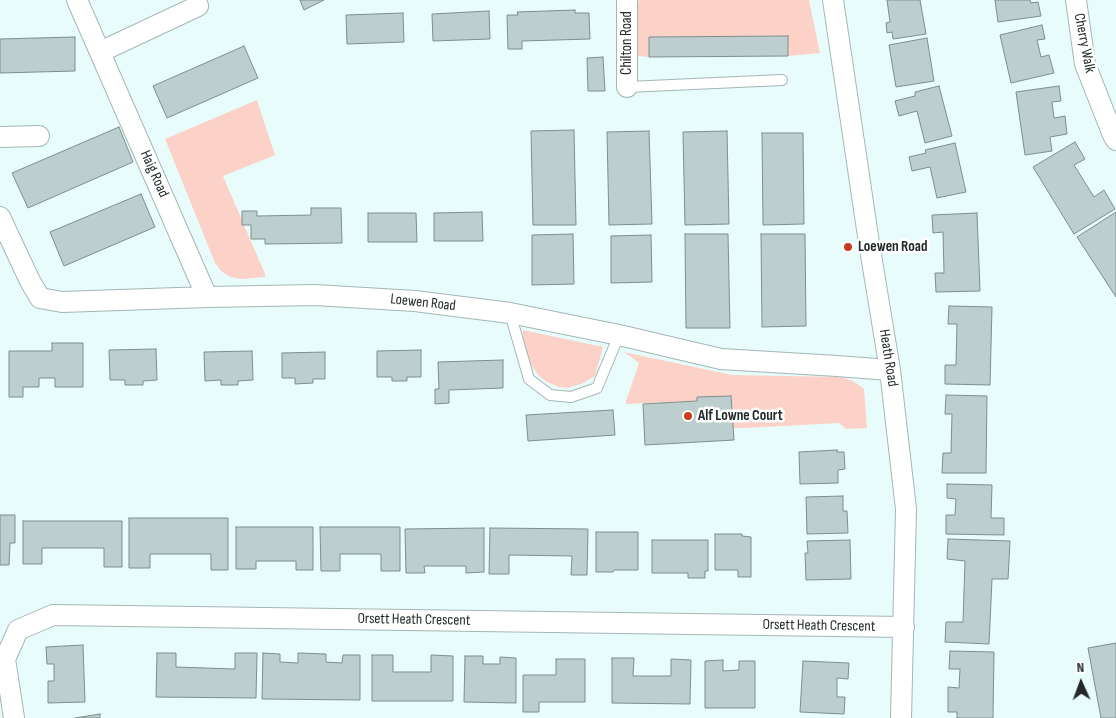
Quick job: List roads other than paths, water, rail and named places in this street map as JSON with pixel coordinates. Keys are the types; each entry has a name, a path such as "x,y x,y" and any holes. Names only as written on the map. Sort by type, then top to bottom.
{"street":[{"name":"Haig Road","path":"77,0 207,297"},
{"name":"Chilton Road","path":"627,87 628,0"},
{"name":"Heath Road","path":"833,0 890,370 906,509 901,718"},
{"name":"Cherry Walk","path":"1076,0 1085,64 1112,135 1116,140"},
{"path":"100,52 198,6"},
{"path":"0,138 39,136"},
{"name":"Loewen Road","path":"0,218 40,298 62,302 315,295 415,301 510,313 619,335 721,359 890,370"},
{"name":"Orsett Heath Crescent","path":"14,718 5,659 18,630 53,614 904,627"}],"lane":[{"path":"627,87 782,80"},
{"path":"510,313 529,379 550,395 571,398 597,388 619,335"}],"place":[{"name":"Loewen Road","path":"848,247"},
{"name":"Alf Lowne Court","path":"688,416"}]}
